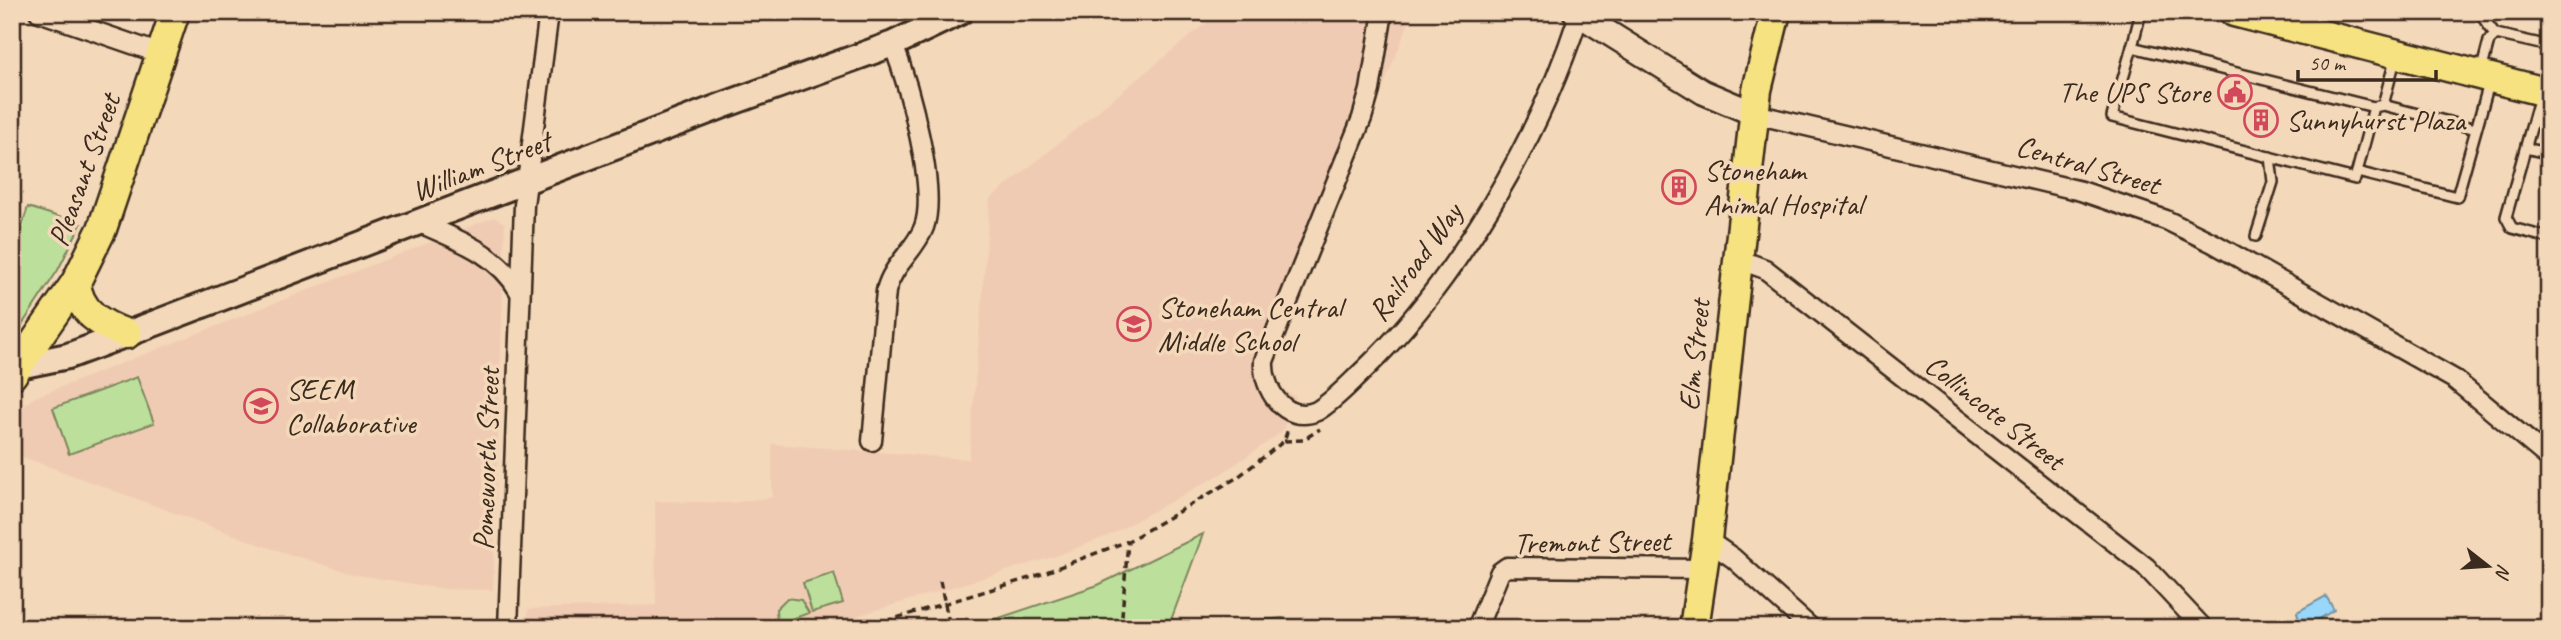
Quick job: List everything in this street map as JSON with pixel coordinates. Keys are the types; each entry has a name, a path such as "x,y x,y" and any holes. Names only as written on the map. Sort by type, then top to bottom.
{"main road":[{"name":"Pleasant Street","path":"15,368 76,282 113,200 175,12"},
{"name":"William Street","path":"15,368 68,355 127,334 893,44 960,12"},
{"name":"Elm Street","path":"1756,12 1753,58 1756,102"},
{"name":"Elm Street","path":"1694,628 1707,540 1756,102 1776,12"},
{"path":"2234,12 2545,92"},
{"path":"76,282 82,303 96,320 127,334"}],"street":[{"path":"39,12 161,54"},
{"name":"Pomeworth Street","path":"508,628 519,291 526,182 549,12"},
{"name":"Railroad Way","path":"1383,12 1370,90 1362,118 1264,361 1264,375 1269,393 1277,402 1295,411 1311,414 1317,411 1351,382 1411,319 1457,259 1514,164 1571,40 1577,14"},
{"name":"Central Street","path":"1577,14 1703,92 1756,102 2081,191 2166,220 2454,379 2549,458"},
{"path":"872,440 886,291 893,270 920,234 927,209 923,165 913,113 893,44"},
{"path":"420,223 481,253 508,275 519,291"},
{"name":"Collincote Street","path":"1738,259 1765,269 2097,527 2159,579 2203,628"},
{"path":"1707,540 1733,558 1811,628"},
{"name":"Tremont Street","path":"1477,628 1500,572 1507,567 1703,569"}],"lane":[{"path":"2141,12 2112,117 2355,179 2397,54"},
{"path":"2485,12 2484,19 2495,34"},
{"path":"2357,172 2457,197 2476,129 2489,41 2495,34 2503,33 2549,46"},
{"path":"2132,47 2476,129"},
{"path":"2545,92 2526,148 2507,222 2514,229 2549,238"},
{"path":"2526,148 2549,154"},
{"path":"2256,236 2273,182 2270,157"}],"path":[{"path":"863,628 1036,576 1128,541 1238,477 1283,441"},
{"path":"1121,628 1128,541"},
{"path":"940,581 950,628"}],"shaded area":[{"name":"Stoneham Central Middle School","path":"1207,12 1413,12 1278,351 1275,375 1285,391 1296,397 1282,432 1221,474 1110,535 1056,556 817,628 527,628 528,609 656,605 655,501 731,503 772,497 772,444 969,459 990,199 1211,19"},
{"name":"SEEM Collaborative","path":"494,217 505,223 493,590 443,589 353,574 264,546 12,453 12,415 33,398"}],"green space":[{"path":"28,207 81,224 58,270 12,340 12,237 18,238"},
{"path":"137,377 154,423 69,454 53,408"},
{"path":"1203,534 1168,628 969,628 1098,585"},
{"path":"834,573 843,603 812,612 803,583"},
{"path":"787,598 801,600 809,613 777,624 776,609"},
{"path":"1282,618 1310,628 1249,628 1265,620"}],"water":[{"path":"2326,596 2334,610 2306,627 2303,622 2300,624 2297,612"}],"place":[{"name":"The UPS Store","path":"2235,92"},
{"name":"Sunnyhurst Plaza","path":"2261,120"},
{"name":"Stoneham Animal Hospital","path":"1679,187"},
{"name":"Stoneham Central Middle School","path":"1134,324"},
{"name":"SEEM Collaborative","path":"261,406"}]}
